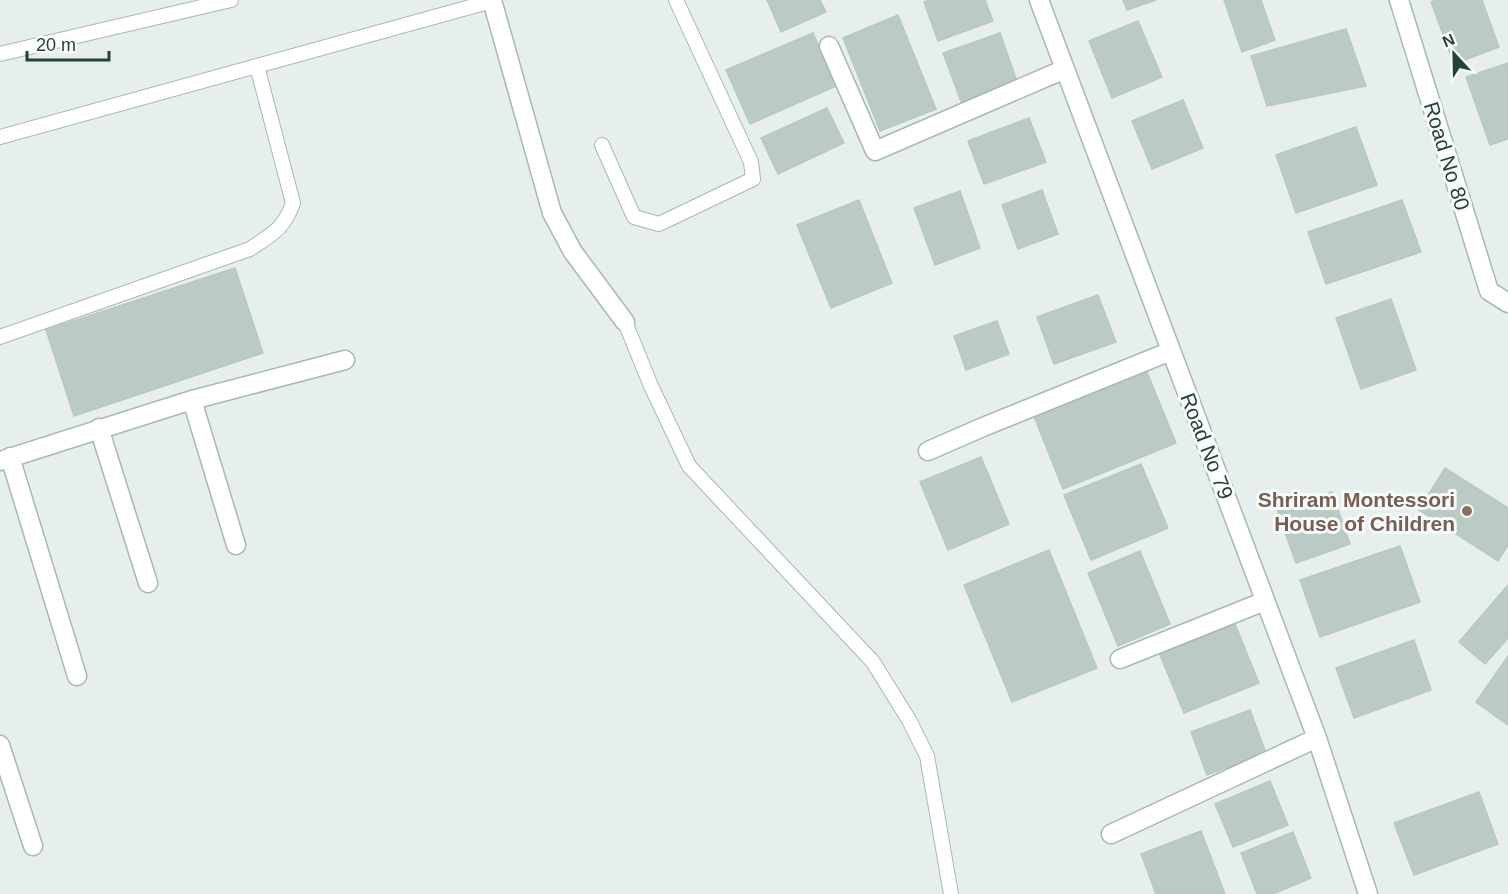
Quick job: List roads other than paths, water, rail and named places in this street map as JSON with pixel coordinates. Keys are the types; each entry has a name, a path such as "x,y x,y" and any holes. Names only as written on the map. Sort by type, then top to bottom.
{"street":[{"name":"Road No 79","path":"1039,0 1317,738 1368,894"},
{"name":"Road No 80","path":"1400,0 1489,291 1508,303"},
{"path":"492,1 552,213 573,252 625,322"},
{"path":"829,46 875,151 1065,69"},
{"path":"928,451 1171,351"},
{"path":"76,676 5,459 192,400 345,360"},
{"path":"192,400 236,545"},
{"path":"99,428 148,583"},
{"path":"1120,659 1265,600"},
{"path":"1111,834 1317,738"},
{"path":"0,745 33,846"}],"lane":[{"path":"0,54 231,0"},
{"path":"602,145 634,217 659,225 753,179 752,162 676,0"},
{"path":"0,137 492,1"},
{"path":"0,338 250,249 287,220 293,202 257,66"},
{"path":"625,322 651,386 689,466 873,662 909,720 927,756 951,894"}],"place":[{"name":"Shriram Montessori House of Children","path":"1467,511"}]}
